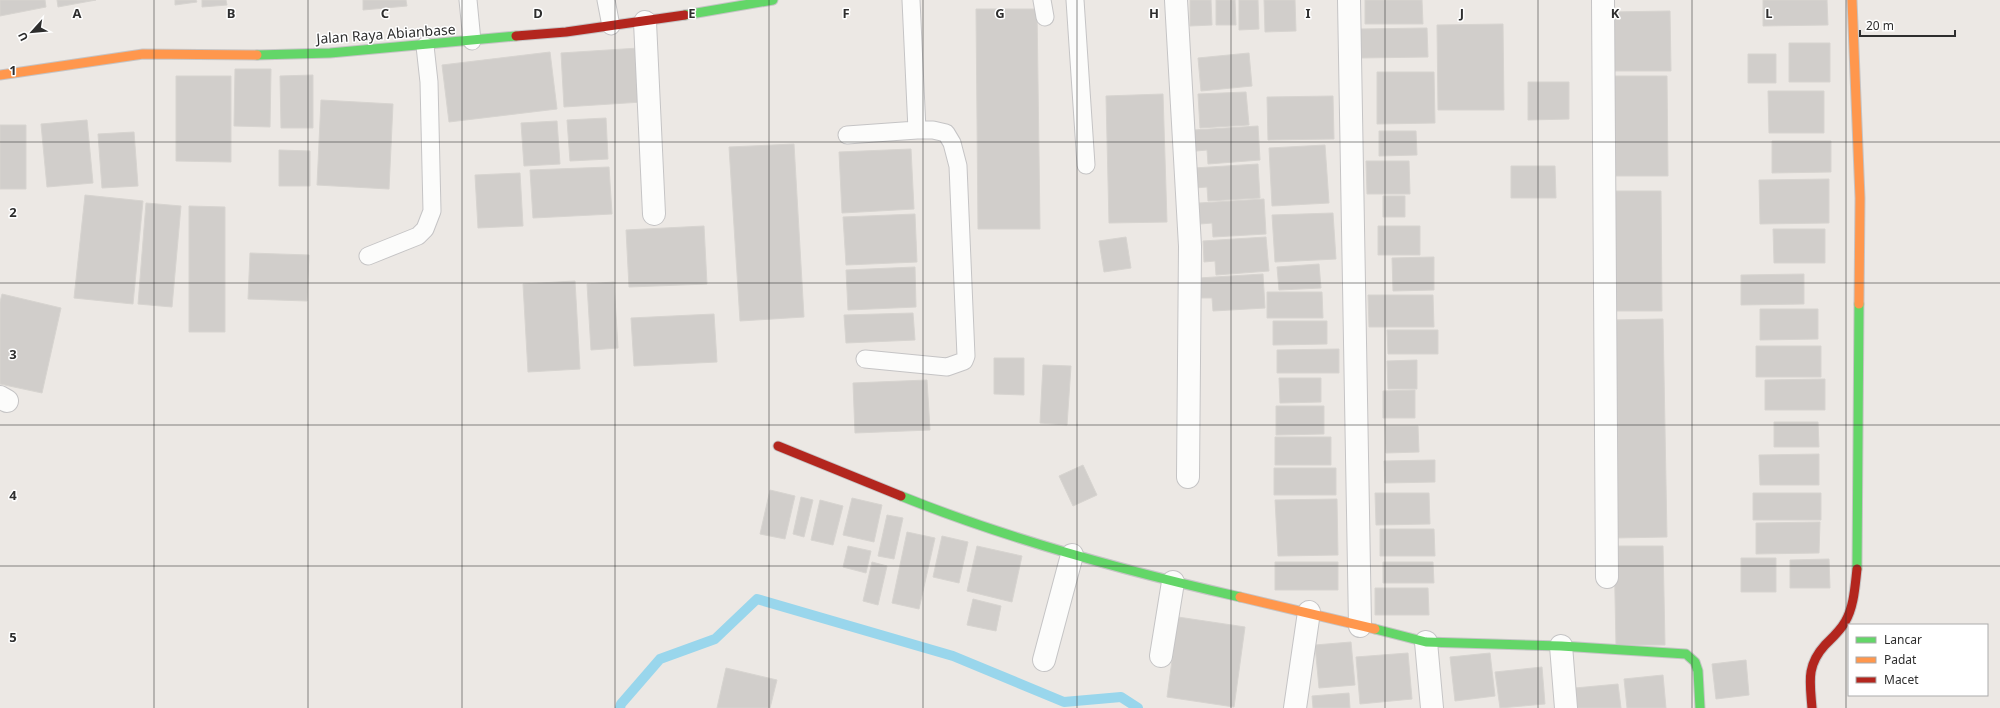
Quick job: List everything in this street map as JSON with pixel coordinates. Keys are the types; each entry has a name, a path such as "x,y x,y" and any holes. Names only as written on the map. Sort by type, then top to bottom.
{"street":[{"name":"Jalan Raya Abianbase","path":"0,75 53,66 143,54 249,55 330,53 425,46 645,22 773,0"},
{"path":"1176,0 1190,246 1188,477"},
{"path":"1349,0 1360,626"},
{"path":"1603,0 1607,577"},
{"path":"1812,708 1810,670 1817,656 1841,630 1847,620 1852,604 1858,561 1860,198 1852,0"},
{"path":"645,22 654,214"},
{"path":"778,446 933,509 1072,555 1173,582 1309,612 1426,642 1561,646 1686,654 1694,662 1698,671 1700,708"},
{"path":"1044,660 1072,555"},
{"path":"1161,656 1173,582"},
{"path":"1295,708 1309,612"},
{"path":"1426,642 1432,708"},
{"path":"1561,646 1566,708"}],"lane":[{"path":"468,0 472,41"},
{"path":"606,0 611,26"},
{"path":"911,0 917,130"},
{"path":"1042,0 1045,17"},
{"path":"1075,0 1086,165"},
{"path":"368,256 418,236 425,229 432,211 430,82 425,46"},
{"path":"847,135 917,130 933,130 946,133 952,143 958,166 966,356 964,361 947,367 865,359"}],"building":[{"path":"0,0 45,0 46,7 0,16"},
{"path":"57,0 96,0 58,7"},
{"path":"175,0 196,0 197,2 175,5"},
{"path":"202,0 226,0 227,5 202,7"},
{"path":"363,0 406,0 407,6 363,10"},
{"path":"1190,0 1211,0 1212,25 1190,26"},
{"path":"1216,0 1235,0 1236,25 1216,25"},
{"path":"1239,0 1258,0 1259,29 1239,30"},
{"path":"1264,0 1295,0 1296,31 1265,32"},
{"path":"1365,0 1422,0 1423,24 1365,24"},
{"path":"1763,0 1827,0 1828,25 1763,26"},
{"path":"976,9 1037,9 1040,229 978,229"},
{"path":"1670,11 1671,71 1610,71 1610,12"},
{"path":"1503,24 1504,110 1438,110 1437,25"},
{"path":"1427,28 1428,57 1360,58 1360,29"},
{"path":"1789,43 1830,43 1830,82 1789,82"},
{"path":"639,48 642,102 564,107 561,53"},
{"path":"550,52 557,109 449,122 442,65"},
{"path":"1249,53 1252,86 1201,91 1198,58"},
{"path":"1748,54 1776,54 1776,83 1748,83"},
{"path":"235,69 271,69 270,127 234,126"},
{"path":"1377,72 1434,72 1435,123 1377,124"},
{"path":"313,75 313,128 281,128 280,76"},
{"path":"176,76 231,76 231,162 176,161"},
{"path":"1610,76 1667,76 1668,176 1611,176"},
{"path":"1528,82 1569,82 1569,119 1528,120"},
{"path":"1768,91 1824,91 1824,133 1769,133"},
{"path":"1246,92 1249,125 1200,128 1198,94"},
{"path":"1163,94 1167,222 1109,223 1106,96"},
{"path":"1333,96 1334,139 1268,140 1267,97"},
{"path":"321,100 393,104 389,189 317,185"},
{"path":"606,118 608,159 570,161 567,120"},
{"path":"87,120 93,183 47,187 41,124"},
{"path":"557,121 560,164 524,166 521,123"},
{"path":"0,125 26,125 26,189 0,189"},
{"path":"1258,126 1260,160 1208,164 1207,150 1196,151 1194,130"},
{"path":"1379,131 1416,131 1417,155 1379,156"},
{"path":"134,132 138,186 102,188 98,134"},
{"path":"1772,141 1831,141 1831,172 1772,173"},
{"path":"794,144 804,317 740,321 729,147"},
{"path":"1325,145 1329,203 1272,206 1269,148"},
{"path":"911,149 914,209 842,213 839,152"},
{"path":"279,150 310,151 310,186 279,186"},
{"path":"1366,161 1409,161 1410,194 1367,194"},
{"path":"1258,164 1260,198 1208,201 1207,187 1195,188 1194,168"},
{"path":"1511,166 1555,166 1556,198 1511,198"},
{"path":"609,167 612,214 533,218 530,170"},
{"path":"520,173 523,226 478,228 475,175"},
{"path":"1829,179 1829,223 1760,224 1759,180"},
{"path":"1608,191 1661,191 1662,311 1609,311"},
{"path":"85,195 143,201 133,304 74,298"},
{"path":"1383,196 1405,196 1405,217 1383,217"},
{"path":"1264,199 1266,234 1213,237 1212,223 1200,224 1199,203"},
{"path":"146,203 181,206 172,307 138,304"},
{"path":"189,206 225,207 225,332 189,332"},
{"path":"1333,213 1336,259 1275,262 1272,215"},
{"path":"915,214 917,262 846,265 843,217"},
{"path":"704,226 707,284 629,287 626,230"},
{"path":"1378,226 1420,226 1420,255 1378,255"},
{"path":"1773,229 1825,229 1825,263 1774,263"},
{"path":"1126,237 1131,268 1104,272 1099,241"},
{"path":"1266,237 1269,271 1216,275 1215,261 1204,262 1203,241"},
{"path":"250,253 309,255 307,301 248,299"},
{"path":"1434,257 1434,290 1393,291 1392,258"},
{"path":"1319,264 1321,288 1279,290 1277,267"},
{"path":"915,267 916,307 848,310 846,270"},
{"path":"1263,274 1265,308 1213,311 1212,298 1201,298 1199,278"},
{"path":"1804,274 1804,304 1741,305 1741,275"},
{"path":"575,281 580,369 528,372 523,284"},
{"path":"614,282 618,348 591,350 587,284"},
{"path":"1267,292 1322,292 1323,318 1267,318"},
{"path":"2,294 61,308 42,393 0,384 0,302"},
{"path":"1368,295 1433,295 1434,327 1369,327"},
{"path":"1760,309 1818,309 1818,339 1760,340"},
{"path":"913,313 915,340 846,343 844,315"},
{"path":"714,314 717,362 634,366 631,318"},
{"path":"1663,319 1667,537 1614,538 1611,320"},
{"path":"1273,321 1327,321 1327,344 1273,345"},
{"path":"1387,330 1438,330 1438,354 1388,354"},
{"path":"1756,346 1821,346 1821,377 1756,377"},
{"path":"1339,349 1339,373 1277,373 1277,350"},
{"path":"994,358 1024,358 1024,395 994,394"},
{"path":"1417,360 1417,389 1388,389 1387,361"},
{"path":"1043,365 1071,366 1067,425 1040,423"},
{"path":"1279,378 1321,378 1321,402 1280,403"},
{"path":"1825,379 1825,410 1765,410 1765,380"},
{"path":"927,380 930,430 855,433 853,383"},
{"path":"1415,390 1415,418 1383,418 1383,391"},
{"path":"1276,406 1324,406 1324,434 1276,435"},
{"path":"1774,422 1818,422 1819,447 1774,447"},
{"path":"1385,426 1418,426 1419,452 1386,453"},
{"path":"1275,437 1331,437 1331,465 1275,465"},
{"path":"1819,454 1819,485 1760,485 1759,455"},
{"path":"1435,460 1435,482 1385,483 1384,461"},
{"path":"1083,465 1097,495 1073,506 1059,476"},
{"path":"1274,468 1336,468 1336,495 1274,495"},
{"path":"770,490 795,496 785,539 760,534"},
{"path":"1375,493 1429,493 1430,524 1376,525"},
{"path":"1753,493 1821,493 1821,520 1753,520"},
{"path":"801,497 813,500 804,537 793,534"},
{"path":"852,498 882,505 874,542 843,535"},
{"path":"1337,499 1338,555 1278,556 1275,500"},
{"path":"820,500 843,506 833,545 811,540"},
{"path":"887,515 903,518 894,559 878,556"},
{"path":"1820,522 1819,553 1756,554 1756,523"},
{"path":"1380,529 1434,529 1435,556 1380,556"},
{"path":"907,532 935,538 919,609 892,603"},
{"path":"942,536 968,542 959,583 933,577"},
{"path":"848,546 871,551 866,573 843,567"},
{"path":"977,546 1022,556 1012,602 967,591"},
{"path":"1614,546 1663,546 1665,645 1616,645"},
{"path":"1741,558 1776,558 1776,592 1741,592"},
{"path":"1829,559 1830,588 1790,588 1790,560"},
{"path":"872,562 887,566 878,605 863,601"},
{"path":"1275,562 1338,562 1338,590 1275,590"},
{"path":"1383,562 1433,562 1434,583 1383,583"},
{"path":"1375,588 1428,588 1429,615 1375,615"},
{"path":"973,599 1001,606 996,631 967,625"},
{"path":"1178,617 1245,627 1234,707 1167,697"},
{"path":"1351,642 1355,685 1319,688 1315,645"},
{"path":"1408,653 1412,699 1360,704 1356,657"},
{"path":"1490,653 1495,696 1455,701 1450,657"},
{"path":"1746,660 1749,695 1716,699 1712,664"},
{"path":"1542,667 1545,704 1500,708 1495,672"},
{"path":"726,668 777,680 770,708 717,708"},
{"path":"1663,675 1666,708 1627,708 1624,679"},
{"path":"1618,684 1621,708 1577,708 1575,688"},
{"path":"1349,693 1350,708 1313,708 1312,696"}],"waterway":[{"path":"620,708 621,704 660,659 715,639 757,599 953,656 1064,702 1121,697 1138,708"}],"traffic: fast":[{"path":"685,15 773,0"},
{"path":"257,55 330,53 516,36"},
{"path":"1857,569 1859,304"},
{"path":"901,496 984,527 1068,553 1240,597"},
{"path":"1375,629 1426,642 1561,646 1686,654 1695,662 1698,671 1700,708"}],"traffic: slow":[{"path":"1852,0 1860,198 1859,304"},
{"path":"0,75 143,54 257,55"},
{"path":"1240,597 1375,629"}],"traffic: jam":[{"path":"516,36 566,32 685,15"},
{"path":"778,446 901,496"},
{"path":"1812,708 1810,682 1812,667 1819,653 1841,628 1848,616 1854,596 1857,569"}]}
